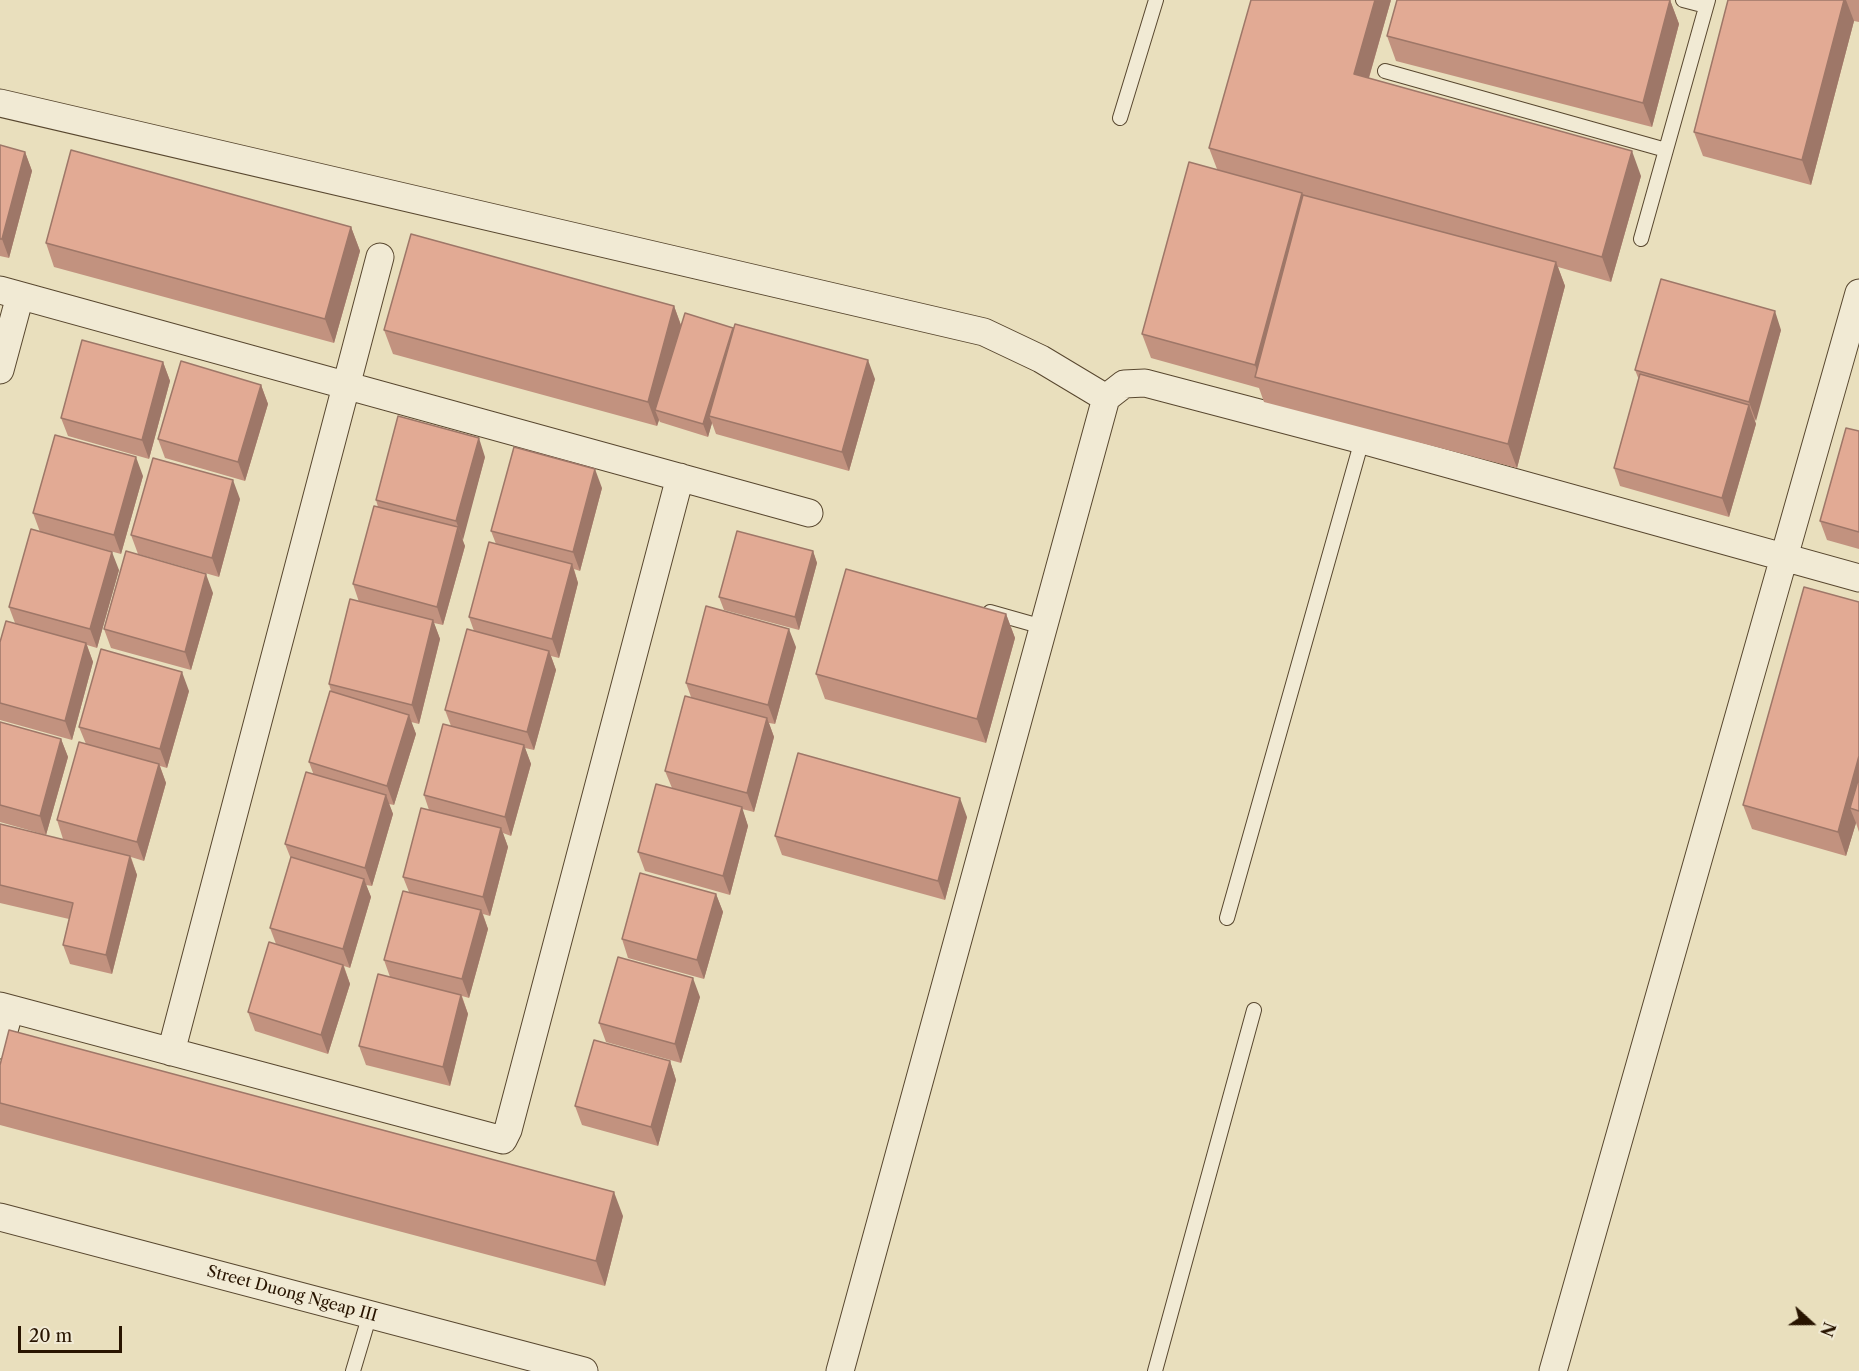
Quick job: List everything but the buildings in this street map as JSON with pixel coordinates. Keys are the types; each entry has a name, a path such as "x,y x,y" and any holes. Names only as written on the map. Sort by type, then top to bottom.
{"street":[{"path":"0,103 984,332 1041,359 1106,398"},
{"path":"171,1052 380,258"},
{"path":"0,370 10,293 809,513"},
{"path":"1553,1371 1859,293"},
{"path":"840,1371 1106,398 1124,384 1145,383 1362,440 1859,578"},
{"path":"0,1045 5,1008 503,1140 508,1130 680,477"},
{"name":"Street Duong Ngeap III","path":"0,1217 576,1370"}],"lane":[{"path":"1120,118 1156,0"},
{"path":"1641,240 1707,3 1683,0"},
{"path":"1385,71 1666,150"},
{"path":"1227,918 1362,440"},
{"path":"974,607 1043,627"},
{"path":"1155,1371 1254,1010"},
{"path":"353,1371 370,1314"}]}
